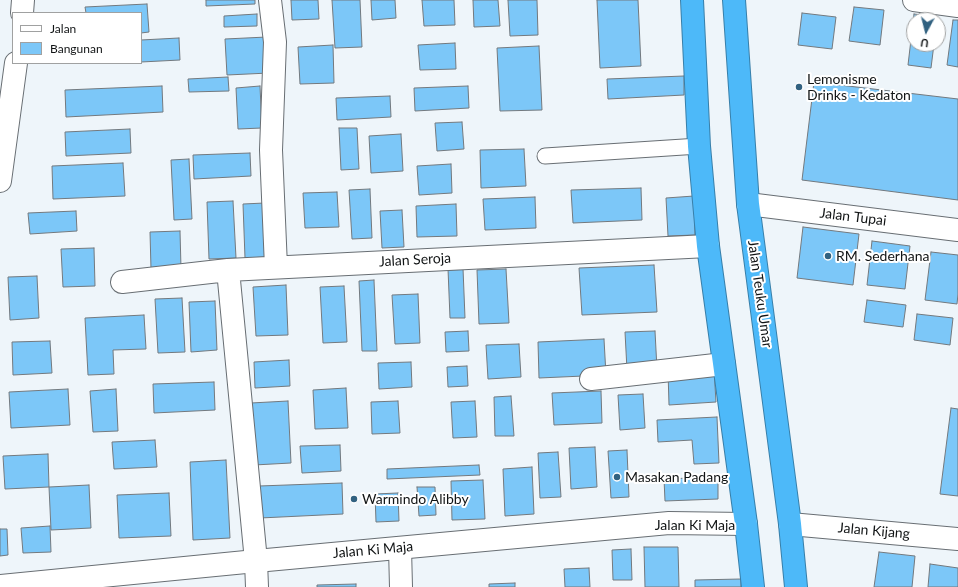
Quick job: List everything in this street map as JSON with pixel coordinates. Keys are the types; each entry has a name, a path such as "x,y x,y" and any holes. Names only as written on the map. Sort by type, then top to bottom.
{"highway":[{"path":"692,0 699,146 708,246 746,524 753,587"},
{"name":"Jalan Teuku Umar","path":"734,0 748,204 790,524 796,587"}],"street":[{"path":"22,12 23,0"},
{"path":"270,0 276,42 271,150 276,268"},
{"path":"914,0 958,6"},
{"path":"0,181 16,64"},
{"name":"Jalan Tupai","path":"748,204 958,230"},
{"name":"Jalan Seroja","path":"122,282 228,270 708,246"},
{"path":"228,270 258,587"},
{"path":"591,379 724,364"},
{"name":"Jalan Ki Maja","path":"0,586 669,523 746,524"},
{"name":"Jalan Kijang","path":"790,524 958,539"},
{"path":"400,548 401,587"}],"lane":[{"path":"545,156 699,146"}],"building":[{"path":"206,0 255,0 255,4 206,6"},
{"path":"291,0 318,0 319,19 292,20"},
{"path":"332,0 360,0 362,47 335,48"},
{"path":"371,0 395,0 396,18 372,20"},
{"path":"422,0 454,0 455,25 424,26"},
{"path":"473,0 498,0 500,26 474,27"},
{"path":"508,0 537,0 538,35 510,36"},
{"path":"597,0 638,0 641,66 600,68"},
{"path":"147,4 149,32 142,33 142,12 86,12 85,7"},
{"path":"854,7 884,10 880,45 849,41"},
{"path":"802,13 836,17 832,49 798,45"},
{"path":"257,14 257,26 224,27 224,16"},
{"path":"953,20 958,20 958,67 947,65"},
{"path":"267,37 269,73 227,75 225,39"},
{"path":"179,38 180,60 142,62 142,40"},
{"path":"455,43 456,69 420,70 418,45"},
{"path":"333,45 334,83 300,84 298,47"},
{"path":"539,46 542,110 500,111 497,48"},
{"path":"910,52 933,52 931,68 908,65"},
{"path":"684,76 684,95 608,99 607,79"},
{"path":"228,77 229,91 189,92 188,79"},
{"path":"814,82 958,99 958,200 802,180"},
{"path":"162,86 163,112 66,117 65,90"},
{"path":"260,86 262,128 238,129 236,88"},
{"path":"468,86 469,108 415,111 414,88"},
{"path":"390,96 391,117 337,120 336,98"},
{"path":"462,122 464,149 437,151 435,123"},
{"path":"339,128 357,128 359,169 341,170"},
{"path":"130,129 131,153 66,156 65,132"},
{"path":"401,134 403,171 371,173 369,136"},
{"path":"524,149 526,186 481,188 480,150"},
{"path":"250,153 251,176 194,179 193,155"},
{"path":"189,159 192,219 174,220 171,160"},
{"path":"123,163 125,196 53,199 52,166"},
{"path":"451,164 452,193 419,195 417,166"},
{"path":"641,188 642,220 573,223 571,190"},
{"path":"370,189 372,238 352,239 349,190"},
{"path":"337,192 339,227 305,228 303,193"},
{"path":"694,196 695,235 668,236 666,198"},
{"path":"535,197 536,228 485,230 483,199"},
{"path":"233,201 236,258 209,259 207,202"},
{"path":"265,203 268,257 245,258 243,204"},
{"path":"456,204 457,236 417,237 416,206"},
{"path":"402,210 404,247 382,248 380,211"},
{"path":"76,211 77,231 30,234 28,213"},
{"name":"RM. Sederhana","path":"803,227 859,234 853,285 797,278"},
{"path":"180,231 181,268 151,269 150,232"},
{"path":"872,241 910,246 905,289 867,285"},
{"path":"94,248 95,286 63,287 61,249"},
{"path":"931,252 958,255 957,304 925,300"},
{"path":"654,265 657,312 582,315 579,268"},
{"path":"463,268 465,318 450,318 448,269"},
{"path":"506,269 509,323 479,324 477,270"},
{"path":"37,276 39,318 10,320 8,277"},
{"path":"374,280 377,351 362,351 359,281"},
{"path":"286,285 288,335 256,336 253,287"},
{"path":"344,286 347,342 323,343 320,287"},
{"path":"418,294 420,343 395,344 392,295"},
{"path":"182,298 185,352 158,353 155,299"},
{"path":"867,300 906,305 903,327 864,322"},
{"path":"215,301 217,350 191,352 189,302"},
{"path":"917,314 953,318 950,345 914,340"},
{"path":"144,315 146,349 113,350 114,374 88,375 85,318"},
{"path":"468,331 469,351 446,352 445,332"},
{"path":"655,331 657,369 627,370 625,332"},
{"path":"604,339 606,375 539,378 538,342"},
{"path":"50,341 52,373 13,375 12,342"},
{"path":"519,344 521,377 488,379 486,345"},
{"path":"289,360 290,386 255,388 254,362"},
{"path":"411,362 412,387 379,389 378,363"},
{"path":"467,366 468,386 448,387 447,367"},
{"path":"714,369 716,402 669,405 668,371"},
{"path":"214,382 215,410 154,413 153,384"},
{"path":"346,388 348,428 315,429 313,390"},
{"path":"68,389 70,425 11,428 9,392"},
{"path":"116,389 118,431 93,432 90,391"},
{"path":"601,391 602,423 554,425 552,393"},
{"path":"643,394 645,428 620,430 618,395"},
{"path":"511,396 514,436 495,436 494,397"},
{"path":"288,401 291,463 254,465 251,403"},
{"path":"398,401 400,433 372,434 371,402"},
{"path":"475,401 477,437 453,438 451,402"},
{"path":"951,408 958,409 958,496 940,494"},
{"path":"717,417 719,463 694,464 692,440 658,442 657,420"},
{"path":"155,440 157,467 114,469 112,442"},
{"path":"340,445 341,471 302,473 300,446"},
{"path":"595,447 597,487 571,489 569,448"},
{"path":"627,450 629,497 611,498 608,451"},
{"path":"558,452 561,497 540,498 538,453"},
{"path":"48,454 49,487 5,489 3,456"},
{"path":"226,460 230,538 193,540 190,462"},
{"path":"479,465 480,475 387,479 387,469"},
{"path":"532,467 534,514 505,516 503,469"},
{"path":"718,477 718,499 665,501 664,479"},
{"path":"483,480 485,519 452,520 451,481"},
{"path":"342,483 343,514 260,518 259,486"},
{"path":"89,485 91,528 51,530 49,487"},
{"path":"417,487 435,487 436,515 419,516"},
{"path":"169,493 171,536 119,538 117,495"},
{"path":"398,493 399,521 376,522 375,494"},
{"path":"50,526 51,552 23,553 21,528"},
{"path":"0,529 7,529 8,555 0,556"},
{"path":"644,547 678,547 679,587 645,587"},
{"path":"631,549 632,580 613,580 612,550"},
{"path":"879,552 915,556 912,587 874,587"},
{"path":"930,564 958,568 958,587 928,587"},
{"path":"589,568 590,587 565,587 564,569"},
{"path":"741,579 741,587 695,587 695,580"},
{"path":"515,583 515,587 489,587 489,584"},
{"path":"356,584 356,587 317,587 317,585"}],"place":[{"name":"Lemonisme Drinks - Kedaton","path":"799,87"},
{"name":"RM. Sederhana","path":"828,256"},
{"name":"Masakan Padang","path":"617,477"},
{"name":"Warmindo Alibby","path":"354,499"}]}
